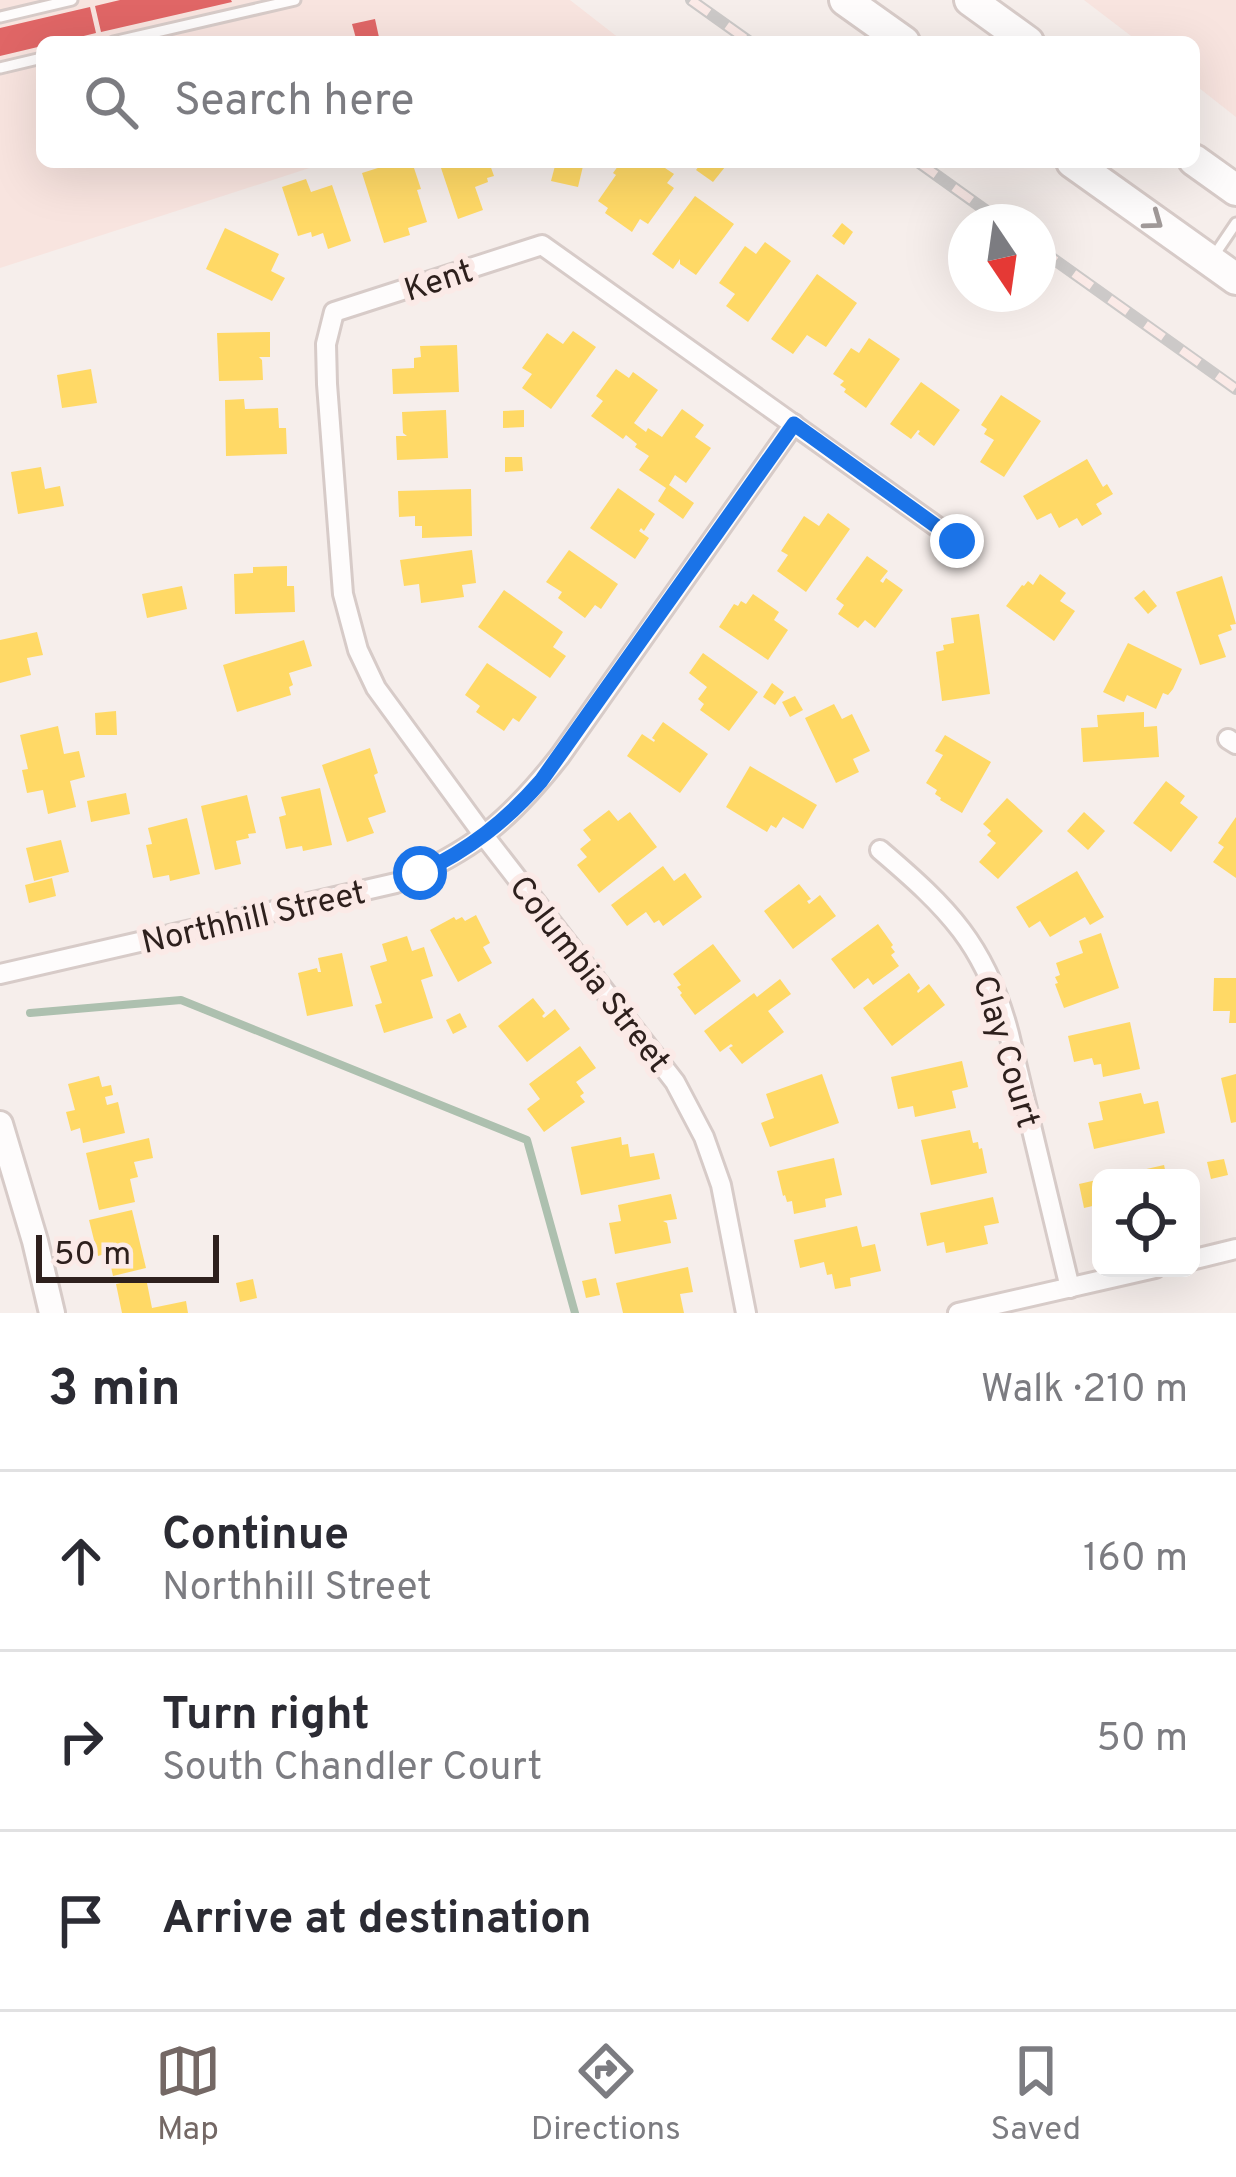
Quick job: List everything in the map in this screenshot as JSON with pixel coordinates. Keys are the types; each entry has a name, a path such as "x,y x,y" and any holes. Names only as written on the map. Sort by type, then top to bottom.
{"main road":[{"path":"845,0 896,36"},
{"path":"970,0 1020,36"},
{"path":"1200,164 1236,190"},
{"path":"1080,168 1236,280"}],"street":[{"name":"Kent","path":"334,312 542,245 794,424"},
{"name":"Columbia Street","path":"334,312 326,344 327,384 343,594 358,650 376,688 485,837 675,1082 704,1137 721,1185 746,1313"},
{"path":"794,424 957,541"},
{"name":"Northhill Street","path":"0,974 396,883 485,837 526,799 560,756 794,424"},
{"name":"Clay Court","path":"880,850 962,927 997,993 1070,1288"},
{"path":"0,1124 52,1313"},
{"path":"1200,1258 1236,1249"},
{"path":"958,1313 1117,1277"}],"lane":[{"path":"0,16 72,0"},
{"path":"139,36 295,0"},
{"path":"0,68 36,59"},
{"path":"1210,261 1236,223"}],"shaded area":[{"path":"0,0 570,0 616,36 36,36 36,168 309,168 0,268"},
{"path":"1084,0 1236,0 1236,117 1200,89 1200,36 1131,36"}],"building: Homes":[{"path":"414,168 427,222 408,228 410,235 384,243 362,173"},
{"path":"441,168 491,168 494,176 475,187 483,210 458,219"},
{"path":"554,168 583,168 578,187 551,181"},
{"path":"617,168 665,168 674,174 667,183 674,188 648,224 640,219 632,232 605,213 608,208 598,201"},
{"path":"698,168 724,168 713,182"},
{"path":"306,179 311,192 332,185 351,241 328,249 323,233 298,236 282,187"},
{"path":"695,196 734,224 696,275 680,259 673,269 652,254"},
{"path":"842,223 853,232 844,245 832,236"},
{"path":"225,228 279,254 271,271 285,278 272,301 206,269"},
{"path":"765,242 791,261 748,322 726,306 735,294 719,283 745,246 756,254"},
{"path":"817,274 857,303 826,347 807,335 793,354 771,339"},
{"path":"573,331 596,347 551,409 522,388 532,374 522,368 547,333 563,344"},
{"path":"270,332 270,357 259,357 263,380 219,381 217,333"},
{"path":"869,338 900,359 866,408 844,392 840,385 844,381 833,374 851,348 859,353"},
{"path":"457,345 459,392 393,394 392,369 414,368 414,358 421,357 420,346"},
{"path":"91,369 97,403 62,408 57,375"},
{"path":"616,369 629,378 633,372 658,390 634,423 646,432 648,428 662,437 682,409 704,425 695,437 711,448 686,483 675,475 669,485 694,503 683,519 658,501 666,488 639,470 649,456 626,435 623,439 591,416 603,401 596,396"},
{"path":"921,382 960,410 934,446 918,430 911,439 890,424"},
{"path":"1001,395 1041,421 1004,477 980,462 994,440 984,434 987,429 981,425"},
{"path":"244,399 245,409 278,408 279,428 286,428 287,454 226,456 225,400"},
{"path":"446,410 448,458 397,460 396,436 407,436 402,412"},
{"path":"524,410 524,427 503,428 503,411"},
{"path":"505,457 522,457 523,471 505,472"},
{"path":"1087,459 1103,487 1107,484 1113,494 1096,504 1102,514 1082,526 1077,518 1059,528 1051,513 1037,520 1023,496"},
{"path":"41,467 45,489 60,486 64,506 18,514 11,472"},
{"path":"618,488 655,514 644,531 639,531 649,538 635,559 590,528"},
{"path":"471,489 472,536 422,538 422,526 415,526 415,516 399,517 398,491"},
{"path":"828,513 850,529 806,592 777,571 788,555 781,551 804,516 819,526"},
{"path":"472,550 476,583 462,585 464,597 421,603 419,584 404,586 400,560"},
{"path":"569,550 618,584 601,609 595,605 585,618 558,598 562,592 546,582"},
{"path":"867,556 888,571 880,581 886,578 903,590 875,628 865,620 858,628 838,614 844,605 836,599"},
{"path":"287,566 295,612 235,614 234,574 253,573 253,567"},
{"path":"1040,574 1066,593 1060,601 1075,611 1054,641 1006,606 1022,585 1028,581 1033,585"},
{"path":"1222,576 1236,624 1218,635 1226,657 1200,665 1176,592"},
{"path":"182,586 187,609 147,618 142,594"},
{"path":"504,590 563,632 553,647 566,656 550,678 478,627"},
{"path":"1144,590 1157,606 1148,614 1134,598"},
{"path":"753,594 779,612 774,620 788,630 768,660 719,627 734,604 746,604"},
{"path":"979,614 990,694 942,701 936,652 954,643 951,618"},
{"path":"37,632 43,655 27,658 31,675 0,683 0,640"},
{"path":"304,640 312,666 289,673 291,695 237,712 223,665"},
{"path":"1128,643 1182,669 1156,709 1127,695 1124,702 1103,692"},
{"path":"703,653 758,692 729,731 700,710 704,704 698,699 707,687 689,673"},
{"path":"487,663 537,697 519,722 513,718 504,731 476,712 480,706 465,695"},
{"path":"772,683 784,692 775,705 763,697"},
{"path":"795,696 803,710 790,717 782,702"},
{"path":"834,704 842,719 852,714 870,751 853,759 859,772 836,783 805,718"},
{"path":"116,711 117,735 96,735 95,713"},
{"path":"1144,712 1144,727 1157,726 1159,757 1083,762 1081,728 1098,727 1097,715"},
{"path":"663,722 708,754 680,793 627,756 642,734 654,742"},
{"path":"58,726 64,754 79,751 85,777 70,781 76,807 48,814 43,790 27,793 22,770 28,769 20,735"},
{"path":"945,735 991,762 962,813 940,800 937,790 926,783 943,755 935,751"},
{"path":"370,748 386,812 368,818 374,833 347,842 322,765"},
{"path":"750,766 817,805 803,829 783,817 767,832 726,807"},
{"path":"1166,781 1185,796 1180,803 1198,817 1171,852 1133,823"},
{"path":"320,788 332,845 286,849 279,817 286,815 281,797"},
{"path":"126,793 130,814 91,822 87,801"},
{"path":"247,795 256,833 236,841 241,864 215,870 201,806"},
{"path":"1007,798 1043,831 998,879 979,862 996,843 983,824"},
{"path":"609,810 618,821 630,812 657,847 599,893 577,865 587,857 580,849 591,840 583,830"},
{"path":"1084,812 1105,831 1088,850 1067,831"},
{"path":"1236,817 1236,878 1213,862 1224,847 1218,843"},
{"path":"187,818 200,874 170,881 169,875 153,878 146,845 152,844 148,828"},
{"path":"61,840 69,872 34,881 26,848"},
{"path":"663,866 674,881 685,873 702,897 663,926 646,912 627,926 611,905"},
{"path":"1077,871 1104,917 1090,925 1085,917 1050,937 1040,921 1029,928 1016,907"},
{"path":"52,878 56,896 29,903 25,885"},
{"path":"799,884 811,899 809,904 820,895 836,916 793,949 764,911"},
{"path":"476,915 490,943 483,947 492,963 458,982 430,930 454,917 465,921"},
{"path":"878,924 893,945 891,955 899,966 873,985 868,978 854,989 831,959"},
{"path":"1101,933 1119,988 1064,1008 1055,984 1060,975 1056,963 1083,953 1079,941"},
{"path":"407,936 412,951 424,947 433,976 421,980 433,1018 384,1033 375,1005 382,1003 370,966 387,961 382,944"},
{"path":"713,944 741,981 695,1015 680,995 677,987 681,985 673,974"},
{"path":"342,953 353,1006 307,1016 298,973 317,968 321,972 318,958"},
{"path":"909,973 920,988 918,993 929,984 945,1005 892,1046 863,1008"},
{"path":"1214,978 1236,978 1236,1023 1229,1023 1230,1011 1213,1011"},
{"path":"780,979 791,994 768,1011 784,1032 742,1064 729,1048 731,1044 720,1052 704,1031"},
{"path":"533,998 544,1018 555,1009 570,1029 527,1062 498,1026"},
{"path":"460,1013 467,1027 453,1034 446,1020"},
{"path":"1130,1022 1140,1069 1103,1077 1101,1064 1094,1065 1092,1058 1074,1062 1068,1036"},
{"path":"580,1046 596,1068 576,1082 585,1102 544,1132 527,1109 540,1099 529,1084"},
{"path":"962,1061 968,1087 952,1091 956,1108 915,1117 913,1106 898,1109 891,1077"},
{"path":"822,1074 839,1123 770,1147 761,1123 774,1118 766,1094"},
{"path":"1236,1074 1236,1122 1231,1123 1221,1078"},
{"path":"99,1076 102,1087 111,1085 113,1095 105,1097 107,1105 118,1102 125,1133 83,1143 80,1128 71,1131 66,1112 75,1110 68,1084"},
{"path":"1141,1093 1144,1104 1158,1101 1165,1133 1094,1149 1088,1123 1103,1120 1099,1102"},
{"path":"970,1130 973,1143 982,1148 987,1173 931,1185 921,1140"},
{"path":"621,1137 630,1157 654,1153 660,1179 581,1195 571,1147"},
{"path":"149,1138 153,1158 134,1162 138,1177 130,1179 135,1202 99,1210 86,1153"},
{"path":"834,1158 842,1195 825,1199 826,1207 794,1214 792,1201 783,1196 777,1171"},
{"path":"1224,1159 1228,1175 1211,1179 1207,1162"},
{"path":"1092,1181 1092,1206 1084,1208 1079,1184"},
{"path":"671,1194 677,1219 663,1221 671,1243 615,1254 609,1223 621,1221 618,1205"},
{"path":"993,1197 999,1223 984,1226 988,1244 946,1253 944,1242 927,1246 920,1213"},
{"path":"132,1210 146,1268 113,1276 108,1253 98,1256 89,1220"},
{"path":"857,1226 862,1247 875,1244 881,1271 850,1278 851,1286 835,1289 824,1262 800,1268 794,1240"},
{"path":"688,1267 693,1292 680,1294 684,1313 623,1313 616,1283"},
{"path":"146,1278 152,1308 186,1301 188,1313 122,1313 116,1284"},
{"path":"596,1278 600,1295 586,1298 582,1281"},
{"path":"253,1279 257,1298 240,1302 236,1283"}],"building: Shops":[{"path":"120,0 232,2 101,32 95,6"},
{"path":"90,7 96,33 36,36 36,47 0,56 0,28"},
{"path":"375,19 379,36 355,36 352,24"}],"waterway":[{"path":"30,1013 181,1000 527,1140 575,1313"}],"railway":[{"path":"691,0 742,36"},
{"path":"926,168 977,204"},
{"path":"1056,261 1236,389"}],"route":[{"path":"420,873 485,837 541,781 794,424 957,541"}]}
